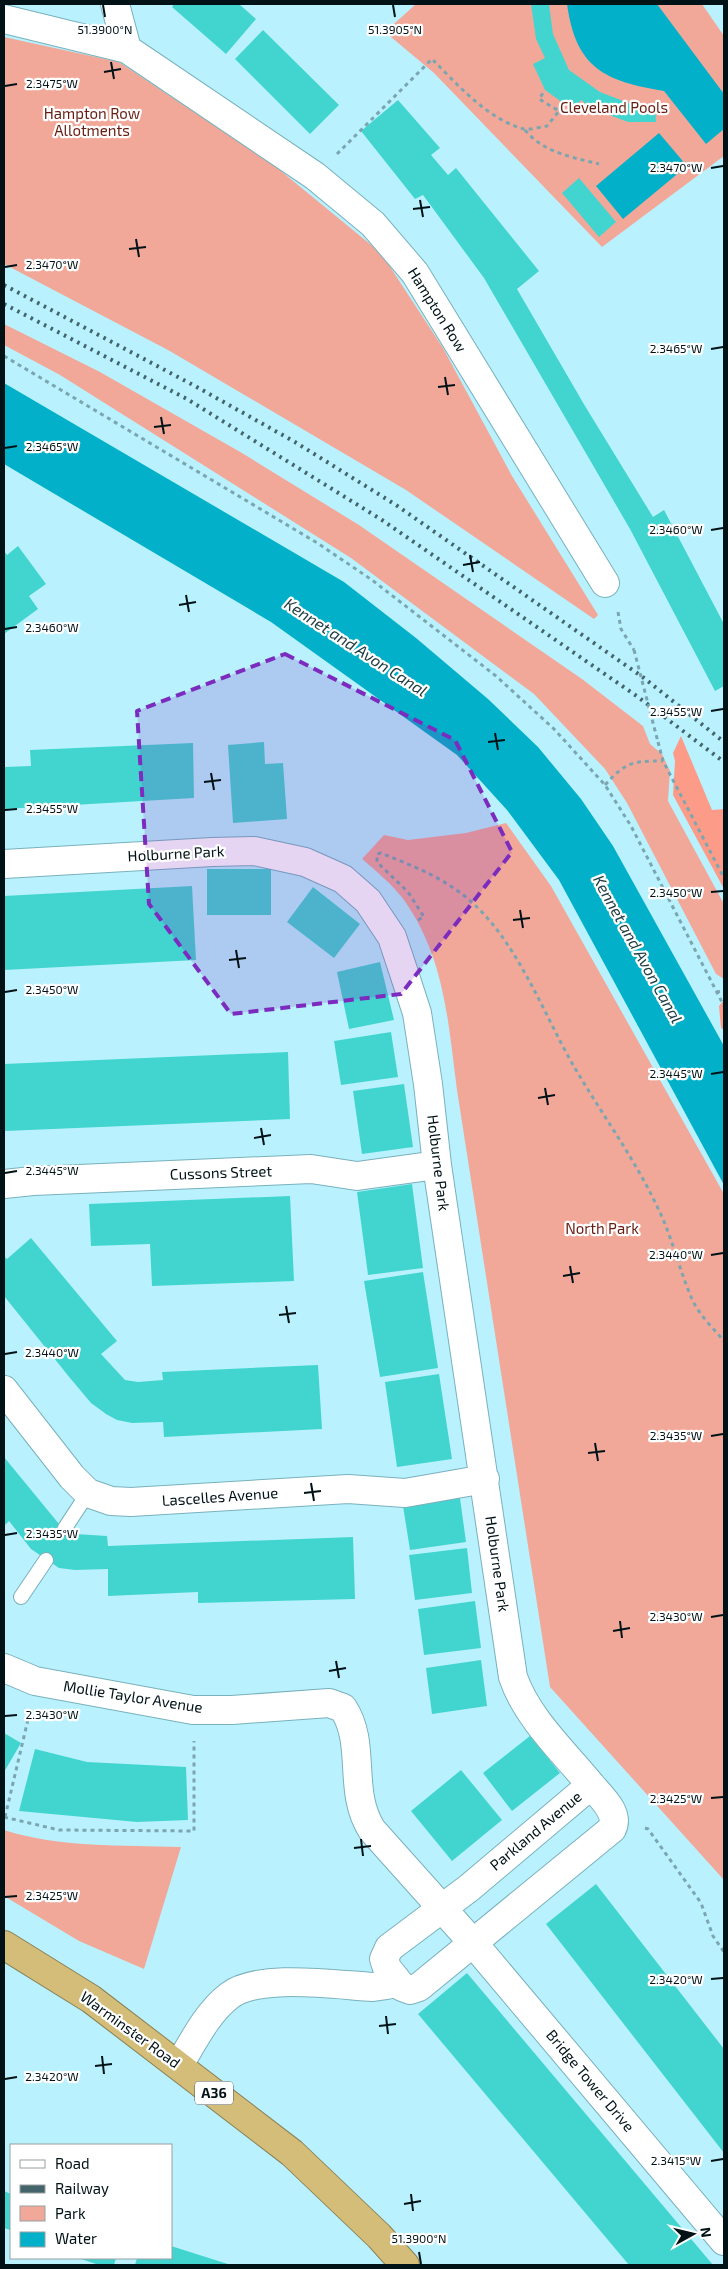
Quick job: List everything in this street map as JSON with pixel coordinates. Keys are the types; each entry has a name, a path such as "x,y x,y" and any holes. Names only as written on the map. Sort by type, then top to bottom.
{"highway":[{"name":"Warminster Road","path":"4,1945 91,1999 292,2153 379,2236 404,2265"}],"street":[{"path":"4,20 127,49 115,4"},
{"name":"Hampton Row","path":"127,49 315,176 373,224 415,273 605,583"},
{"name":"Holburne Park","path":"4,864 254,851 305,862 343,879 368,901 392,937 416,1013 428,1084 437,1165 485,1478 513,1677 519,1696 591,1785"},
{"name":"Cussons Street","path":"4,1184 33,1181 311,1169 357,1176 437,1165"},
{"name":"Lascelles Avenue","path":"4,1390 72,1477 88,1493 112,1501 131,1502 348,1489 405,1493 485,1478"},
{"name":"Mollie Taylor Avenue","path":"4,1668 35,1681 194,1710 232,1710 329,1703 343,1708 351,1720 359,1797 363,1816 372,1830 474,1944"},
{"name":"Parkland Avenue","path":"591,1785 614,1815 615,1822 612,1829 474,1944 419,1988 410,1990 402,1987 387,1968 384,1959 389,1948 441,1909 469,1888 591,1785"},
{"name":"Bridge Tower Drive","path":"474,1944 724,2241"},
{"path":"178,2065 205,2024 228,1997 242,1988 259,1983 373,1987 387,1985 396,1979"}],"lane":[{"path":"66,1528 88,1493"},
{"path":"21,1597 46,1560"}],"path":[{"path":"315,176 432,59 464,91 498,118 525,129 547,126 558,111 539,99 545,90"},
{"path":"525,129 532,138 553,152 600,164"},
{"path":"4,356 319,544 372,580 496,676 554,729 604,785 630,826 724,1006"},
{"path":"618,611 622,630 634,650 662,761 724,878"},
{"path":"604,785 618,771 637,761 662,761"},
{"path":"392,937 424,917 408,892 377,862 377,854 381,853 420,868 453,887 487,917 543,1004 575,1068 642,1177 662,1217 692,1299 701,1314 724,1341"},
{"path":"716,992 724,991"},
{"path":"29,1716 4,1817 59,1830 194,1831 194,1710"},
{"path":"648,1829 701,1903 713,1936 724,1952"}],"highlighted area":[{"path":"285,654 455,740 512,852 401,994 231,1014 149,904 137,711"}],"green space":[{"name":"Cleveland Pools","path":"416,4 702,4 724,36 724,156 602,247 434,73 385,32"},
{"name":"Hampton Row Allotments","path":"4,37 119,62 276,167 381,253 443,348 512,476 598,615 594,619 406,490 168,350 4,264"},
{"path":"4,324 100,372 242,453 359,525 582,679 643,726 650,744 662,754 670,771 668,801 724,904 724,979 716,974 627,803 605,769 534,694 351,558 60,375 4,345"},
{"name":"North Park","path":"506,823 551,886 724,1194 724,1880 550,1687 442,991 428,945 418,922 400,894 362,859 384,835 408,840 466,833"},
{"path":"4,1830 25,1836 69,1843 181,1847 144,1969 79,1941 4,1896"}],"shaded area":[{"path":"681,736 712,810 724,809 724,889 673,795 675,761 673,753"},
{"path":"724,1000 724,1030 721,1028 719,1006"}],"water":[{"name":"Cleveland Pools","path":"567,4 657,4 724,94 724,129 706,144 664,91 625,82 609,76 596,68 586,57 578,43 571,26"},
{"path":"659,133 687,166 623,219 596,186"},
{"name":"Kennet and Avon Canal","path":"4,383 344,582 416,638 488,699 538,747 581,799 613,846 724,1046 724,1185 559,880 507,810 457,755 271,622 4,464"}],"building":[{"path":"174,4 239,4 256,19 226,54 172,7"},
{"path":"531,4 549,4 553,34 569,70 600,92 631,104 655,104 656,122 628,122 591,108 581,100 573,110 545,90 533,64 545,58 536,39"},
{"path":"263,30 339,105 310,134 235,59"},
{"path":"398,100 440,148 431,155 448,175 456,168 539,271 517,289 585,406 653,517 664,510 724,624 724,686 715,691 630,529 484,278 423,195 415,199 361,131"},
{"path":"579,178 616,222 599,237 562,193"},
{"path":"18,546 46,584 29,596 38,609 4,634 4,551 7,555"},
{"path":"264,742 265,764 283,763 287,819 233,823 228,745"},
{"path":"193,743 194,798 4,809 4,767 31,766 30,750"},
{"path":"207,869 271,869 271,915 207,915"},
{"path":"192,886 196,960 4,970 4,896"},
{"path":"313,887 360,924 334,958 287,922"},
{"path":"380,962 394,1020 349,1029 337,972"},
{"path":"391,1032 398,1077 341,1085 334,1041"},
{"path":"288,1052 290,1119 5,1131 4,1064"},
{"path":"404,1084 413,1147 362,1154 353,1091"},
{"path":"412,1184 423,1268 368,1275 357,1192"},
{"path":"290,1196 294,1281 152,1286 150,1244 91,1246 89,1204"},
{"path":"31,1238 117,1341 101,1354 125,1380 138,1382 163,1380 162,1372 318,1365 322,1429 164,1437 163,1422 132,1423 117,1420 106,1414 91,1403 4,1296 4,1256 7,1259"},
{"path":"423,1272 438,1368 380,1377 364,1281"},
{"path":"439,1374 452,1459 397,1467 385,1382"},
{"path":"4,1457 59,1524 75,1534 107,1536 108,1546 353,1537 355,1599 198,1603 198,1592 108,1596 108,1569 75,1570 59,1568 31,1549 9,1521 4,1526"},
{"path":"460,1498 466,1542 410,1550 403,1506"},
{"path":"467,1548 472,1593 415,1600 409,1555"},
{"path":"475,1601 481,1648 424,1655 418,1609"},
{"path":"481,1660 487,1706 432,1714 426,1668"},
{"path":"4,1733 21,1743 4,1772"},
{"path":"530,1736 560,1773 512,1811 483,1773"},
{"path":"35,1749 87,1762 186,1767 188,1820 137,1822 19,1811"},
{"path":"461,1770 502,1820 452,1861 411,1811"},
{"path":"596,1884 724,2049 724,2153 546,1924"},
{"path":"467,1973 713,2265 629,2265 418,2014"},
{"path":"4,2191 10,2194 10,2230 4,2228"},
{"path":"172,2246 231,2265 135,2265 137,2259 172,2259"},
{"path":"81,2259 116,2259 114,2265 99,2265"}],"railway":[{"path":"4,285 195,386 295,442 396,505 644,678 724,742"},
{"path":"4,304 187,399 382,520 638,697 724,762"}]}
